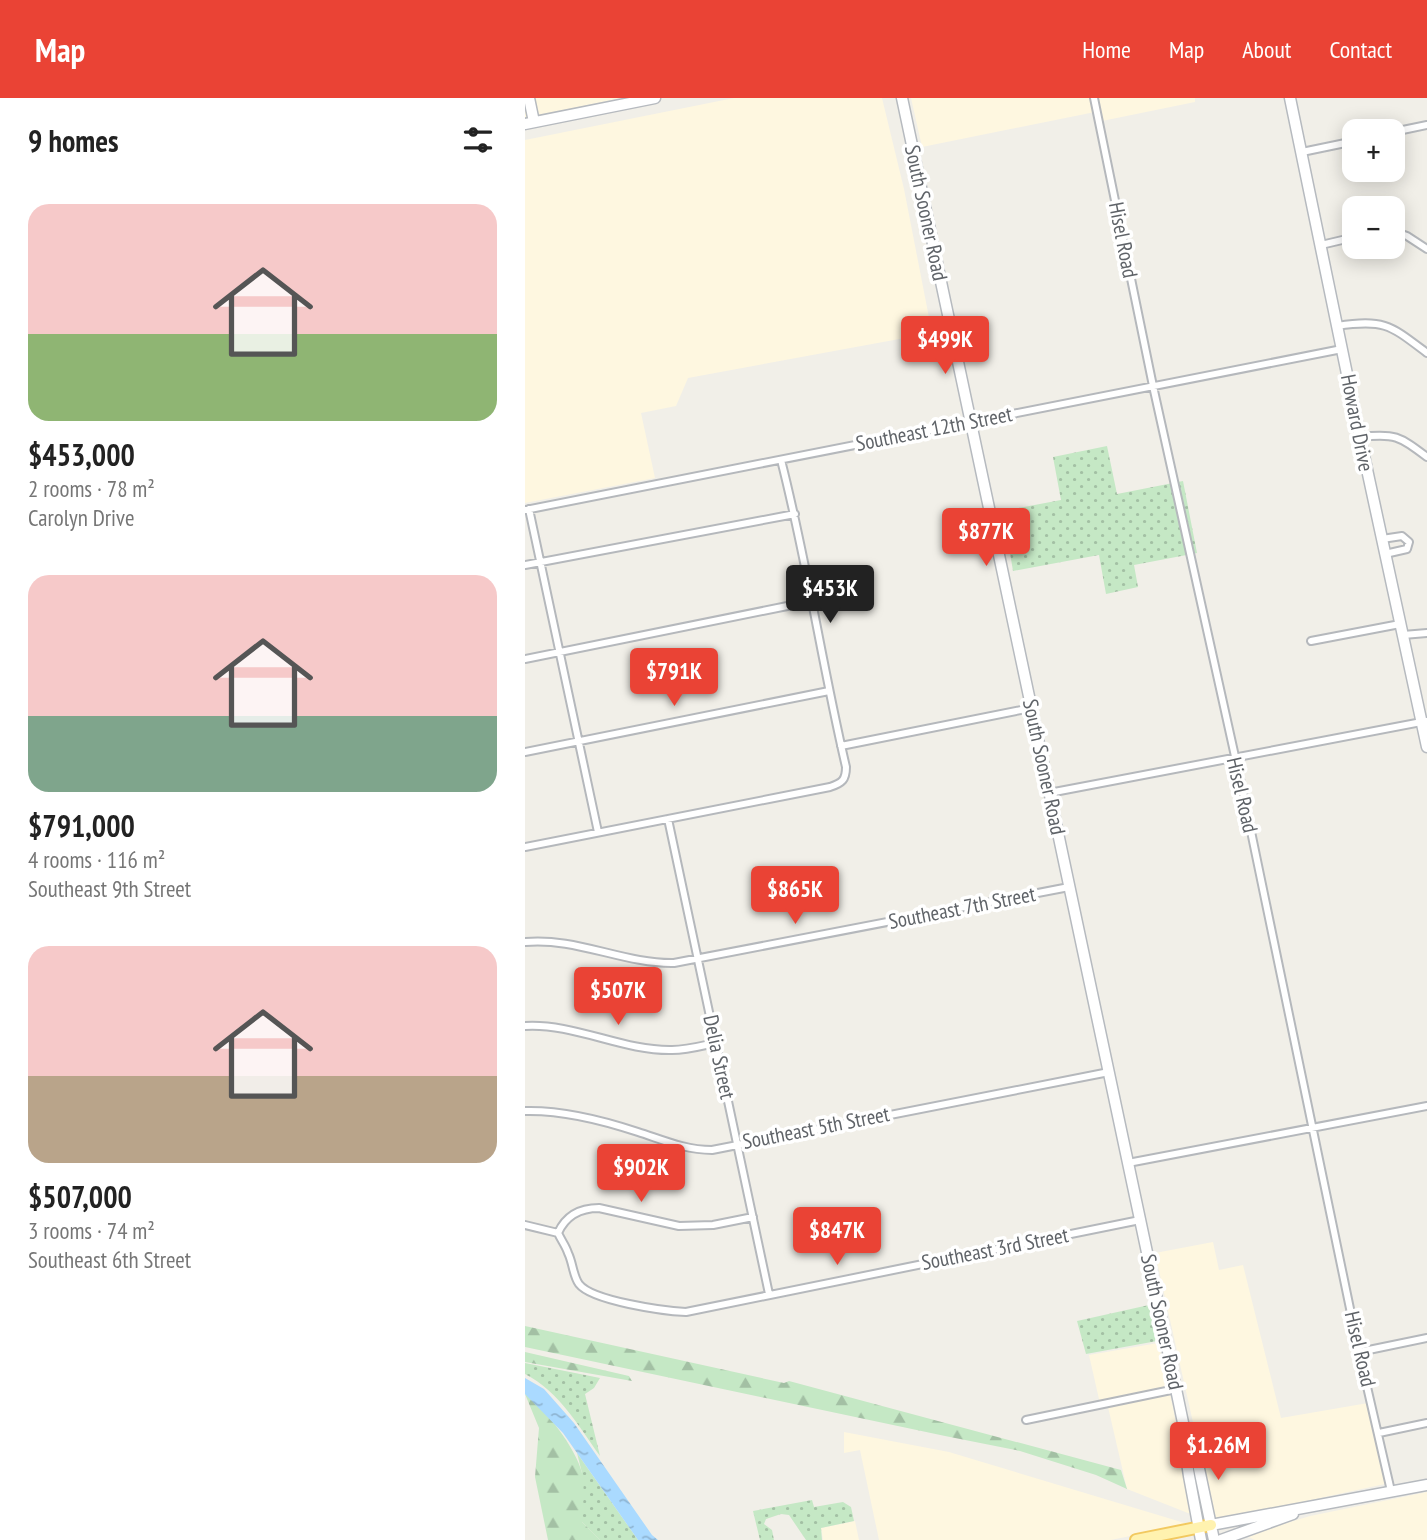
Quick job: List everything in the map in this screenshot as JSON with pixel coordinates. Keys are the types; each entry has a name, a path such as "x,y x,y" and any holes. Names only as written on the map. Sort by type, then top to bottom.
{"main road":[{"path":"529,98 527,123 655,98"},
{"name":"South Sooner Road","path":"901,98 1186,1437 1197,1459 1214,1540"},
{"name":"Howard Drive","path":"1290,98 1385,555 1424,722 1427,747"},
{"name":"South Sooner Road","path":"1186,1437 1185,1449 1201,1540"},
{"path":"1136,1540 1427,1485"},
{"path":"1221,1540 1313,1507"}],"street":[{"name":"Hisel Road","path":"1094,98 1153,386 1391,1491"},
{"path":"1405,130 1427,125"},
{"path":"1302,152 1342,144"},
{"path":"1405,235 1427,249"},
{"path":"1321,245 1342,240"},
{"path":"1337,326 1368,321 1378,323 1391,328 1427,353"},
{"name":"Southeast 12th Street","path":"527,510 1342,349"},
{"path":"1360,437 1394,435 1427,457"},
{"path":"525,847 841,783 846,777 795,514 781,460"},
{"path":"527,510 598,832"},
{"path":"525,565 795,514"},
{"path":"1382,539 1402,536 1409,542 1406,549 1385,555"},
{"path":"525,659 812,601"},
{"path":"1311,641 1400,624"},
{"path":"1403,635 1427,633"},
{"path":"525,752 829,691"},
{"path":"841,746 1031,708"},
{"path":"1049,793 1424,722"},
{"name":"Delia Street","path":"669,819 769,1294"},
{"name":"Southeast 7th Street","path":"525,942 549,941 645,962 674,963 1069,887"},
{"path":"525,1026 558,1027 669,1051 715,1043"},
{"name":"Southeast 5th Street","path":"525,1111 560,1112 624,1127 688,1149 712,1150 1109,1072"},
{"path":"1128,1163 1427,1106"},
{"path":"525,1225 558,1233 569,1216 588,1208 599,1208 680,1226 713,1225 753,1217"},
{"name":"Southeast 3rd Street","path":"558,1233 578,1283 596,1296 666,1311 686,1312 1140,1220"},
{"path":"1359,1352 1427,1338"},
{"path":"1025,1420 1176,1390"},
{"path":"1379,1433 1427,1423"}],"shaded area":[{"path":"525,98 621,98 525,118"},
{"path":"734,98 882,98 904,189 932,333 688,378 676,406 641,413 655,478 525,503 525,140"},
{"path":"911,98 1195,98 1195,102 1102,121 1100,111 922,147"},
{"path":"1213,1242 1219,1270 1243,1265 1281,1418 1368,1403 1385,1484 1223,1519 1214,1516 1155,1253"},
{"path":"1158,1343 1193,1515 1127,1489 1108,1407 1101,1408 1089,1355"},
{"path":"844,1432 949,1452 1188,1524 1111,1540 879,1540 860,1450 844,1453"},
{"path":"1427,1492 1427,1540 1255,1540 1248,1537 1310,1516"},
{"path":"855,1521 859,1540 823,1540 821,1528"}],"green space":[{"path":"1107,446 1117,494 1183,481 1197,553 1134,565 1138,587 1106,594 1099,555 1013,571 1003,511 1061,500 1053,457"},
{"path":"1149,1305 1157,1341 1086,1354 1077,1321"},
{"path":"525,1326 784,1383 789,1381 1121,1470 1127,1489 1096,1475 1020,1451 525,1347"},
{"path":"525,1352 629,1376 632,1381 525,1362"},
{"path":"525,1363 600,1378 594,1388 585,1394 600,1456 558,1400 525,1374"},
{"path":"525,1394 550,1418 574,1453 583,1479 582,1522 600,1540 548,1540 535,1477 539,1428"},
{"path":"577,1453 638,1540 600,1540 582,1522 582,1473"},
{"path":"812,1500 814,1507 843,1502 851,1507 854,1521 821,1528 822,1540 806,1540 789,1515 781,1514 766,1519 764,1524 772,1530 774,1540 760,1540 753,1511"}],"water":[{"path":"525,1378 544,1389 574,1423 658,1540 638,1540 563,1433 525,1394"}]}
